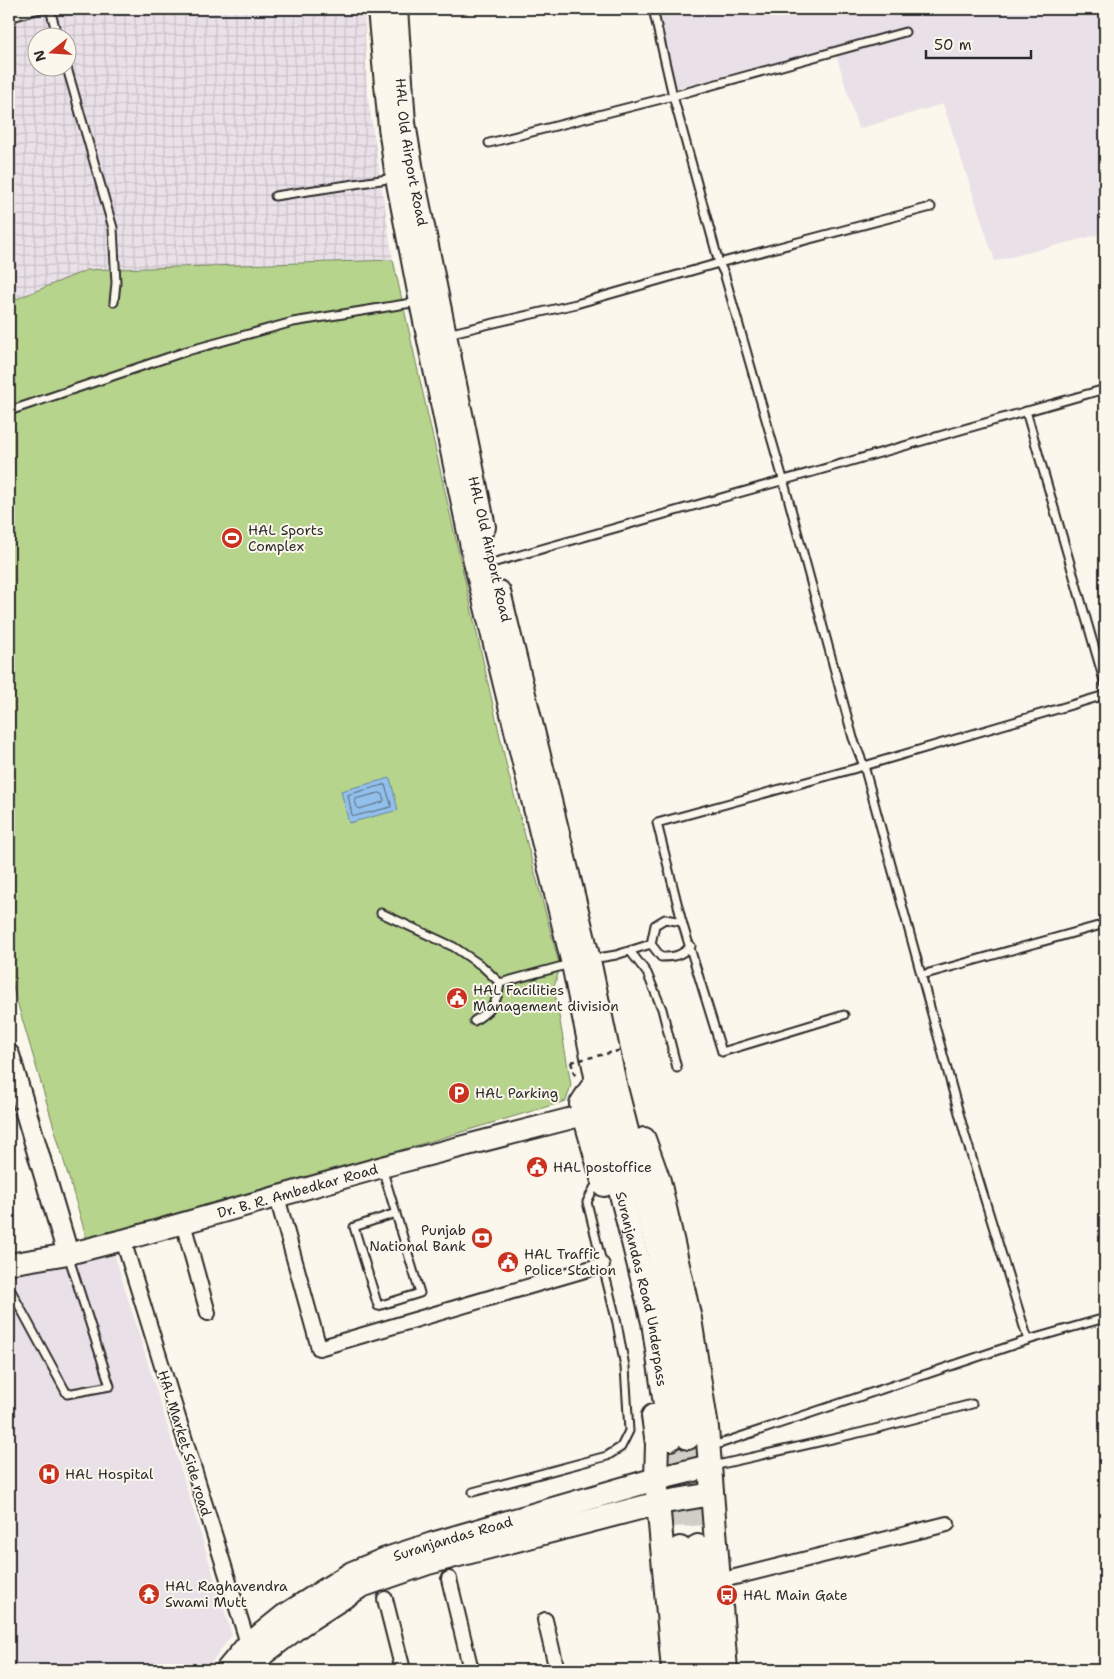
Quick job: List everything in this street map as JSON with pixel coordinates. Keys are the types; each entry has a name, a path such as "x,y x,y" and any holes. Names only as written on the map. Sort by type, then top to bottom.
{"main road":[{"name":"HAL Old Airport Road","path":"378,9 397,178 476,566 581,962"},
{"name":"HAL Old Airport Road","path":"396,9 404,123 413,177 492,563 581,962 596,1083"},
{"path":"674,1670 660,1504 656,1480 657,1444 642,1337 604,1184 581,1104 596,1083 628,1096 659,1181 690,1319 689,1440 710,1466 726,1670"},
{"name":"Suranjandas Road Underpass","path":"596,1083 617,1178 653,1322 689,1440"},
{"name":"Suranjandas Road","path":"251,1660 284,1616 345,1578 386,1559 432,1544 710,1466"},
{"name":"Suranjandas Road","path":"227,1670 264,1653 302,1624 361,1586 428,1563 660,1504 712,1494"},
{"path":"690,1670 689,1547 709,1670"}],"street":[{"path":"9,1054 68,1254"},
{"name":"Dr. B. R. Ambedkar Road","path":"9,1264 68,1254 123,1240 382,1167 584,1115"},
{"path":"277,1196 319,1348 602,1266"},
{"path":"183,1223 208,1313"},
{"name":"HAL Market Side road","path":"123,1240 251,1660"},
{"path":"719,1581 947,1524"},
{"path":"449,1579 471,1670"},
{"path":"386,1599 403,1670"},
{"path":"545,1620 557,1670"}],"lane":[{"path":"9,18 40,9"},
{"path":"50,9 55,28"},
{"path":"653,9 673,96 719,263 724,273 783,479 852,738 864,766 965,1135 1028,1340"},
{"path":"489,143 673,96 905,32"},
{"path":"70,78 112,228 116,283 114,302"},
{"path":"275,196 397,178"},
{"path":"445,335 576,304 719,263 931,207"},
{"path":"9,411 187,351 293,322 421,302"},
{"path":"492,563 1105,389"},
{"path":"1026,412 1105,684"},
{"path":"844,1015 722,1052 682,922 656,823 864,766 1105,695"},
{"path":"381,913 454,947 482,966 500,983"},
{"path":"682,922 665,919 655,925 651,944 661,957 675,957 685,952 690,946"},
{"path":"922,975 1105,924"},
{"path":"500,983 651,944"},
{"path":"630,950 647,973 662,1009 677,1068"},
{"path":"474,1021 488,1012 499,996 500,983"},
{"path":"382,1167 396,1213 420,1293 378,1306 354,1226 396,1213"},
{"path":"473,1492 607,1456 621,1447 629,1431 625,1367 587,1202 594,1188 604,1184"},
{"path":"9,1287 67,1394 110,1386 68,1254"},
{"path":"689,1440 719,1444 1028,1340 1105,1318"},
{"path":"710,1466 863,1432 972,1404"}],"path":[{"path":"596,1083 571,1062 622,1050"}],"shaded area":[{"path":"9,9 364,9 367,91 393,260 88,270 9,302"},
{"path":"650,9 1105,9 1105,233 995,261 943,104 858,129 834,47 674,89"},
{"path":"114,1253 232,1635 206,1670 9,1670 9,1273"}],"green space":[{"name":"HAL Sports Complex","path":"393,260 508,772 560,967 554,987 571,1085 566,1101 88,1243 9,974 9,302 87,270"}],"water":[{"path":"390,778 398,810 349,823 341,791"}],"tunnel":[{"path":"688,1438 698,1546"},
{"path":"670,1439 680,1548"}],"place":[{"name":"HAL Sports Complex","path":"232,538"},
{"name":"HAL Facilities Management division","path":"457,998"},
{"name":"HAL Parking","path":"459,1093"},
{"name":"HAL postoffice","path":"537,1167"},
{"name":"Punjab National Bank","path":"482,1238"},
{"name":"HAL Traffic Police Station","path":"508,1262"},
{"name":"HAL Hospital","path":"49,1474"},
{"name":"HAL Raghavendra Swami Mutt","path":"149,1594"},
{"name":"HAL Main Gate","path":"727,1595"}]}
